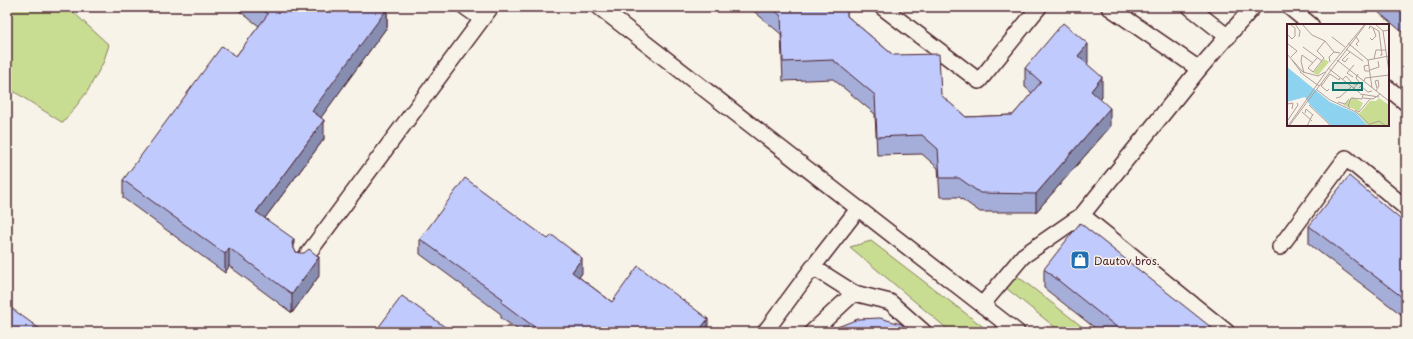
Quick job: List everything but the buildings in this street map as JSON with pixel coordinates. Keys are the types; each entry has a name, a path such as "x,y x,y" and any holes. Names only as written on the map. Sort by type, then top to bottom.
{"lane":[{"path":"465,7 482,19"},
{"path":"301,263 491,7"},
{"path":"599,7 1017,332"},
{"path":"882,7 979,81 1039,7"},
{"path":"1110,7 1199,69"},
{"path":"1190,7 1228,37"},
{"path":"982,305 1023,256 1082,215 1199,69 1253,7"},
{"path":"1289,7 1310,24"},
{"path":"1389,89 1406,103"},
{"path":"1280,247 1346,158 1406,208"},
{"path":"765,332 858,209"},
{"path":"1082,215 1227,332"},
{"path":"813,267 854,293 890,302 924,332"},
{"path":"812,332 854,293"}],"green space":[{"path":"7,7 59,7 73,12 109,45 103,63 87,92 63,123 7,87"},
{"path":"871,241 990,332 951,332 850,247"},
{"path":"1016,275 1089,332 1061,332 1006,288"}],"place":[{"name":"Dautov bros.","path":"1080,260"}]}
